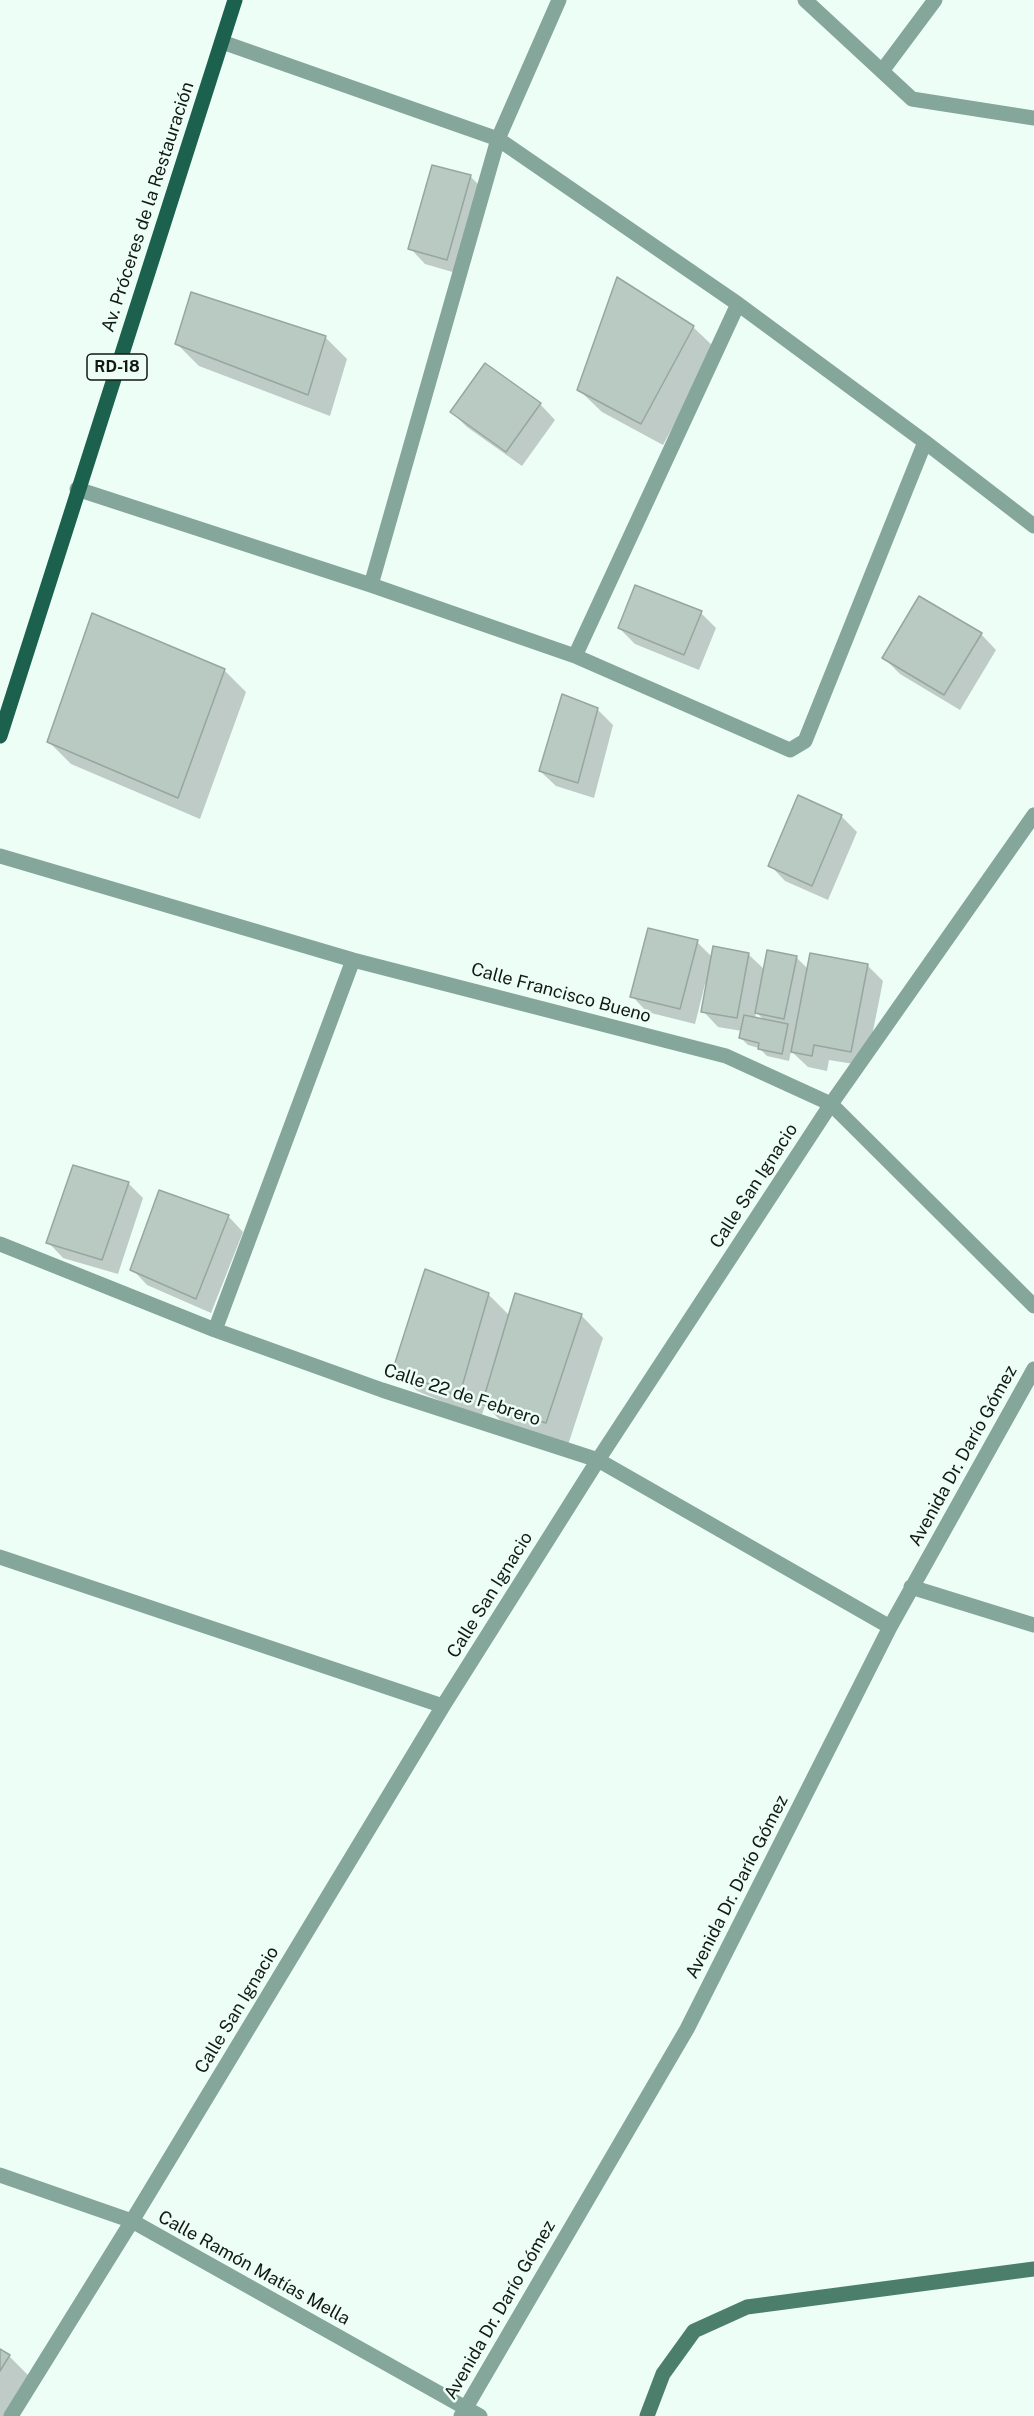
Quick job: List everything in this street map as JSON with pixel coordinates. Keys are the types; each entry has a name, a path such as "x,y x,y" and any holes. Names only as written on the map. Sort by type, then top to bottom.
{"main road":[{"name":"Av. Próceres de la Restauración","path":"0,736 235,0"}],"street":[{"path":"371,585 498,139 559,0"},
{"path":"805,0 912,99 1034,118"},
{"path":"882,71 934,0"},
{"path":"222,42 498,139 738,304 1034,526"},
{"path":"575,656 738,304"},
{"path":"77,489 371,585 575,656 790,750 805,741 925,442"},
{"name":"Calle San Ignacio","path":"11,2416 132,2221 443,1706 598,1460 831,1104 1034,815"},
{"name":"Calle Francisco Bueno","path":"0,856 353,960 726,1056 831,1104 1034,1306"},
{"path":"215,1330 353,960"},
{"name":"Calle 22 de Febrero","path":"0,1244 215,1330 382,1390 598,1460 890,1627"},
{"name":"Avenida Dr. Darío Gómez","path":"463,2413 687,2029 890,1627 1034,1368"},
{"path":"0,1557 443,1706"},
{"path":"911,1587 1034,1625"},
{"name":"Calle Ramón Matías Mella","path":"0,2175 132,2221 463,2413 480,2416"},
{"path":"646,2416 663,2374 694,2331 747,2307 1034,2269"}],"building":[{"path":"432,165 471,175 447,260 408,249"},
{"path":"617,277 694,326 641,424 577,390"},
{"path":"191,292 326,336 308,395 175,344"},
{"path":"485,363 541,403 506,452 450,412"},
{"path":"635,585 702,611 684,655 618,628"},
{"path":"919,596 982,633 944,695 882,658"},
{"path":"92,613 225,669 178,798 47,742"},
{"path":"562,694 598,708 578,783 539,771"},
{"path":"798,795 842,815 812,886 768,866"},
{"path":"648,928 698,940 680,1009 630,997"},
{"path":"713,946 749,953 737,1018 701,1012"},
{"path":"767,950 797,956 784,1019 755,1013"},
{"path":"810,953 868,964 851,1052 814,1045 812,1056 791,1052"},
{"path":"744,1015 788,1024 782,1054 758,1049 759,1043 739,1038"},
{"path":"73,1165 129,1182 102,1260 46,1243"},
{"path":"159,1190 229,1215 196,1299 130,1270"},
{"path":"425,1269 489,1293 459,1397 393,1369"},
{"path":"515,1293 582,1314 546,1423 482,1404"},
{"path":"0,2349 10,2355 0,2371"}]}
